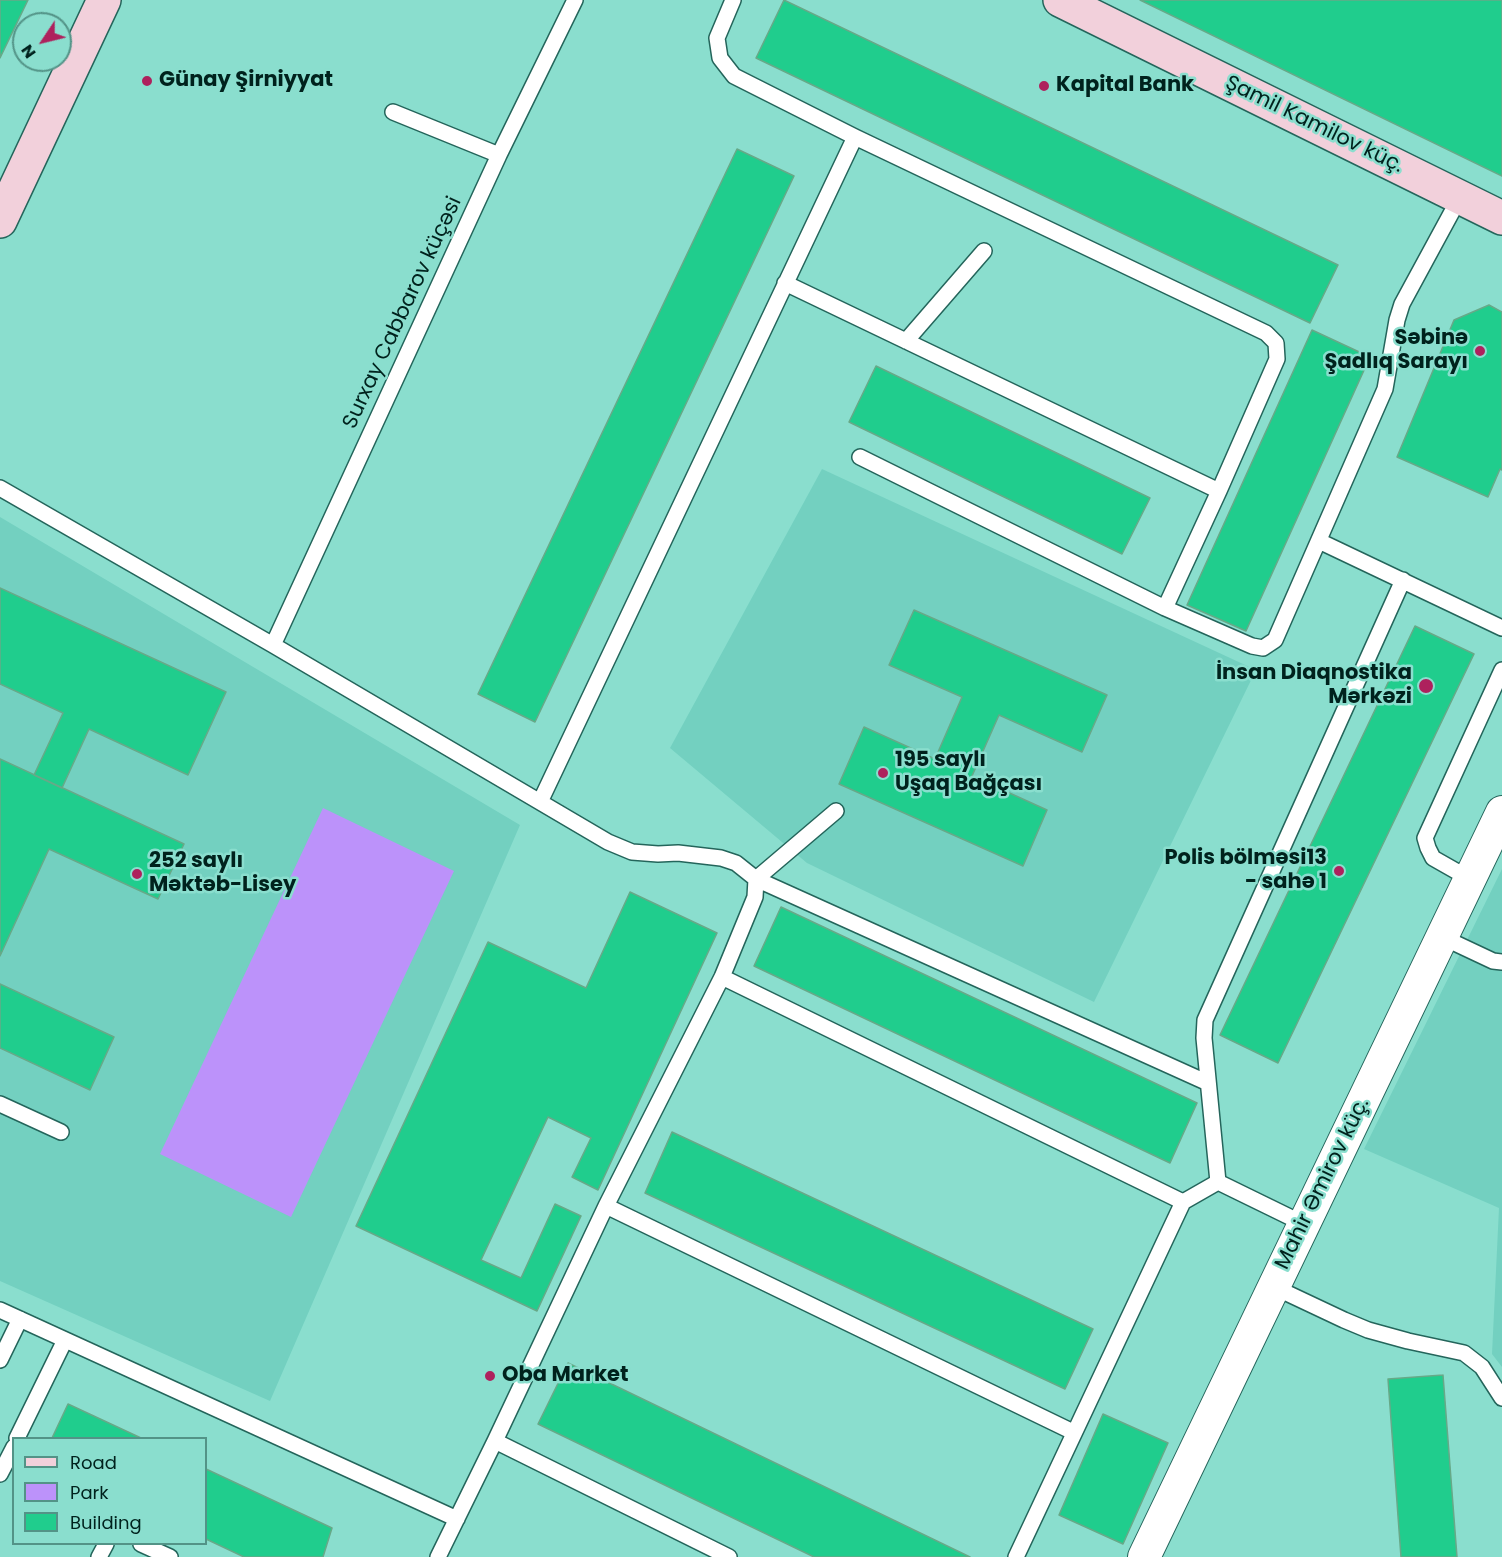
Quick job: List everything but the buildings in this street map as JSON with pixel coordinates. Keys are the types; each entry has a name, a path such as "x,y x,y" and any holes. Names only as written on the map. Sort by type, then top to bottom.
{"street":[{"path":"0,221 104,0"},
{"name":"Şamil Kamilov küç.","path":"1060,0 1502,218"},
{"name":"Mahir Əmirov küç.","path":"1144,1557 1502,812"}],"lane":[{"name":"Surxay Cabbarov küçəsi","path":"273,645 499,155 575,0"},
{"path":"733,0 717,38 720,58 734,76 855,137 1266,333 1276,343 1276,359 1165,608"},
{"path":"393,112 499,155"},
{"path":"540,802 855,137"},
{"path":"860,457 1165,608 1252,646 1263,648 1275,640 1385,388 1396,320 1402,304 1460,197"},
{"path":"906,340 984,251"},
{"path":"785,283 1219,491"},
{"path":"0,488 273,645 608,843 632,852 678,853 721,858 736,863 756,879 1208,1083"},
{"path":"1319,540 1502,628"},
{"path":"1218,1182 1204,1038 1205,1020 1403,580"},
{"path":"1470,879 1433,858 1425,838 1502,670"},
{"path":"438,1557 606,1206 722,977 755,897 756,879 836,811"},
{"path":"1442,937 1493,962 1502,963"},
{"path":"722,977 1183,1202"},
{"path":"0,1104 61,1132"},
{"path":"1218,1182 1304,1224"},
{"path":"1016,1557 1183,1202 1218,1182"},
{"path":"606,1206 1073,1432"},
{"path":"1274,1287 1368,1330 1464,1353 1482,1367 1502,1398"},
{"path":"0,1310 457,1519"},
{"path":"0,1360 20,1319"},
{"path":"17,1437 65,1340"},
{"path":"495,1442 729,1557"},
{"path":"0,1474 12,1451"},
{"path":"143,1545 170,1557"}],"shaded area":[{"path":"822,469 1256,670 1094,1002 807,863 670,748"},
{"path":"0,517 520,825 270,1401 0,1281"},
{"path":"1502,869 1502,1367 1492,1354 1499,1208 1364,1149"}],"green space":[{"path":"323,808 454,871 291,1217 160,1154"}],"place":[{"name":"Günay Şirniyyat","path":"147,81"},
{"name":"Kapital Bank","path":"1044,86"},
{"name":"Səbinə Şadlıq Sarayı","path":"1480,351"},
{"name":"İnsan Diaqnostika Mərkəzi","path":"1426,686"},
{"name":"195 saylı Uşaq Bağçası","path":"883,773"},
{"name":"Polis bölməsi13 - sahə 1","path":"1339,871"},
{"name":"252 saylı Məktəb-Lisey","path":"137,874"},
{"name":"Oba Market","path":"490,1376"}]}
